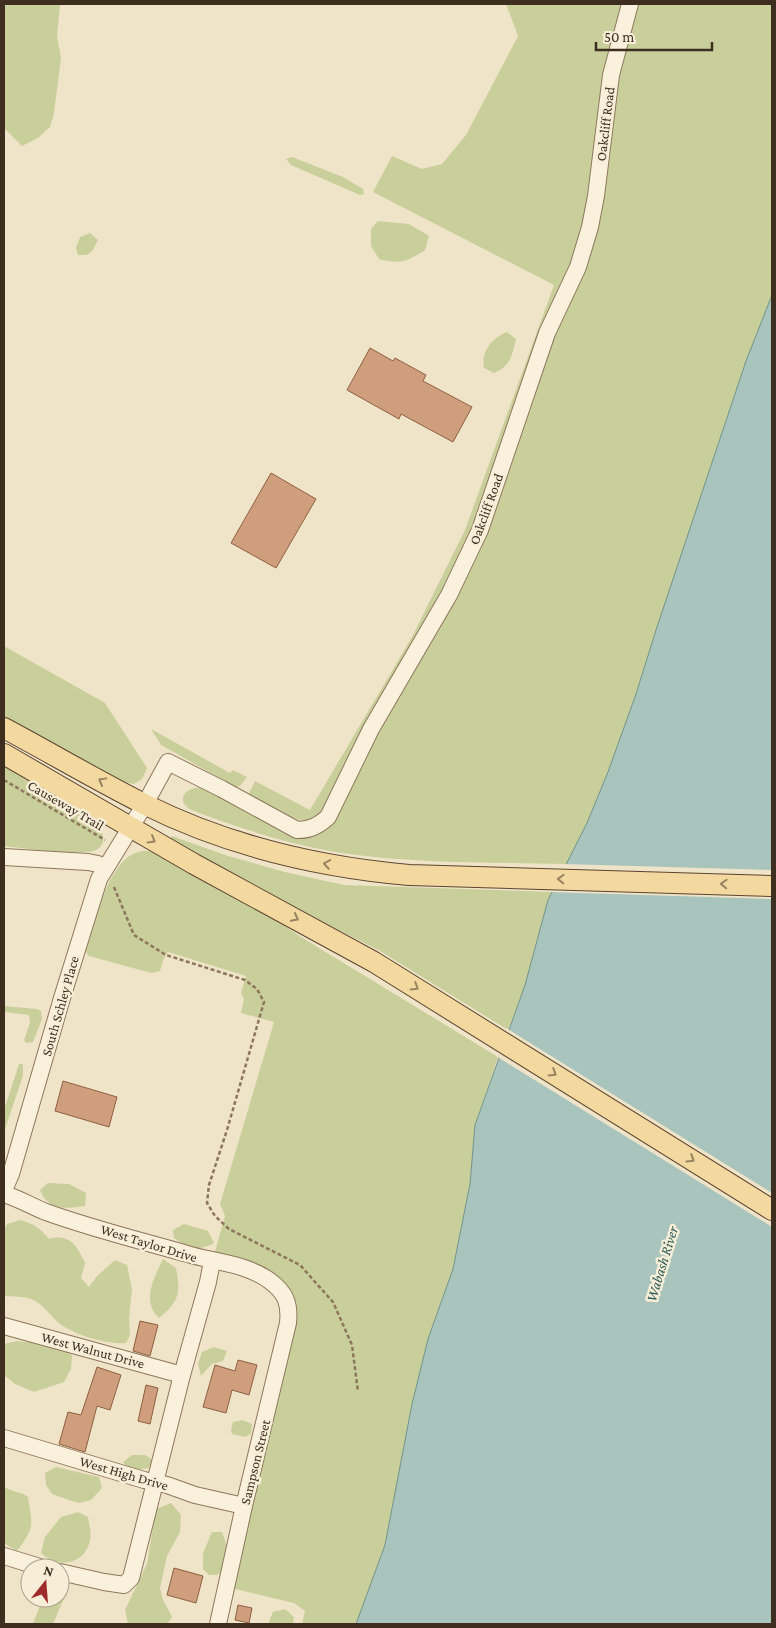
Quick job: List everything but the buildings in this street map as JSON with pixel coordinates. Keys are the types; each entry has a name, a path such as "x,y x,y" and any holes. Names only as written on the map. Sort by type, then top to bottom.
{"main road":[{"path":"4,728 145,804 215,834 286,855 375,872 409,875 772,886"},
{"path":"4,754 130,828 374,962 772,1210"}],"street":[{"name":"Oakcliff Road","path":"168,762 297,830 308,830 320,824 328,817 371,729 449,595 480,530 547,333 578,267 590,227 596,196 611,75 630,4"},
{"name":"South Schley Place","path":"4,1192 99,879 145,804 168,762"},
{"path":"4,857 88,862 105,867"},
{"name":"West Taylor Drive","path":"4,1192 44,1211 212,1261 253,1271 269,1280 287,1299"},
{"path":"70,1574 124,1585 131,1578 212,1261"},
{"name":"Sampson Street","path":"218,1624 288,1323 290,1310 287,1299"},
{"name":"West Walnut Drive","path":"4,1326 182,1375"},
{"name":"West High Drive","path":"4,1438 195,1495 244,1506"},
{"path":"4,1556 20,1561"}],"path":[{"name":"Causeway Trail","path":"4,780 118,847"},
{"path":"105,867 134,935 166,955 245,980 258,989 264,1002 209,1185 207,1203 215,1216 229,1229 300,1265 333,1302 352,1345 358,1392"}],"green space":[{"path":"7,4 60,4 57,36 61,58 54,113 50,127 38,138 22,146 4,128 4,7"},
{"path":"506,4 625,4 584,230 476,526 452,581 326,807 311,820 298,819 274,808 249,793 255,781 310,810 412,637 465,530 554,285 373,192 392,156 422,169 442,164 466,135 518,36"},
{"path":"634,4 772,4 772,295 746,361 636,694 608,772 587,823 566,864 425,861 342,853 264,835 189,809 183,801 185,793 193,788 204,788 283,832 303,836 323,831 359,760 452,601 551,337 581,270 614,78"},
{"path":"292,157 343,177 363,189 364,194 360,195 291,165 286,159"},
{"path":"378,221 409,224 429,236 425,250 414,257 398,262 379,259 371,246 371,229"},
{"path":"90,233 98,240 93,250 87,255 78,255 76,248 80,237"},
{"path":"507,332 516,339 512,355 504,367 494,373 484,368 484,356 492,342"},
{"path":"4,646 105,703 147,768 142,779 134,784 124,782 4,717"},
{"path":"151,729 230,773 233,770 247,777 240,786 236,787 161,745"},
{"path":"4,766 93,818 103,837 103,841 98,849 82,852 4,846"},
{"path":"172,836 228,856 285,872 344,885 552,892 548,900 525,985 508,1030 380,951 294,907 173,841"},
{"path":"142,851 157,854 261,910 301,937 498,1057 475,1125 470,1184 453,1269 428,1339 412,1404 385,1545 356,1624 302,1624 305,1611 294,1603 231,1588 292,1302 214,1255 225,1216 220,1204 274,1022 241,1013 244,999 241,993 246,976 168,952 160,971 151,973 89,956 84,950 101,898 115,872 131,855"},
{"path":"4,1006 41,1011 42,1019 33,1042 26,1043 24,1040 30,1023 29,1015 4,1012"},
{"path":"19,1064 23,1064 23,1076 4,1132 4,1110"},
{"path":"48,1183 69,1184 86,1193 85,1206 65,1208 48,1202 40,1190"},
{"path":"20,1220 36,1227 49,1239 62,1238 72,1242 85,1263 81,1278 89,1287 97,1276 115,1260 127,1265 132,1289 129,1319 130,1335 126,1343 101,1341 83,1335 60,1324 43,1307 31,1299 4,1296 4,1230 7,1224"},
{"path":"184,1224 208,1231 214,1243 197,1249 180,1242 174,1238 173,1230"},
{"path":"163,1259 176,1268 178,1291 171,1307 159,1318 151,1304 150,1297 153,1282"},
{"path":"17,1341 52,1346 72,1355 71,1369 64,1382 34,1392 15,1384 4,1375 5,1344"},
{"path":"214,1347 227,1351 223,1361 212,1364 201,1376 198,1364 202,1352"},
{"path":"243,1420 252,1424 251,1434 245,1437 232,1434 233,1422"},
{"path":"132,1455 145,1455 153,1460 149,1468 131,1469 123,1462"},
{"path":"56,1467 99,1477 102,1488 91,1500 79,1503 52,1494 46,1485 45,1473"},
{"path":"4,1487 28,1497 31,1514 30,1530 17,1551 4,1543"},
{"path":"171,1503 181,1515 180,1532 167,1556 160,1588 163,1600 172,1617 167,1624 128,1624 125,1610 147,1564 156,1509"},
{"path":"78,1512 88,1517 91,1532 87,1549 76,1560 70,1562 70,1558 48,1558 41,1553 45,1537 61,1517"},
{"path":"212,1532 222,1532 228,1549 223,1570 217,1575 209,1575 203,1569 203,1553"},
{"path":"39,1608 60,1608 53,1624 33,1624"},
{"path":"285,1609 294,1617 293,1624 268,1624 273,1612"}],"water":[{"name":"Wabash River","path":"772,295 772,1624 356,1624 385,1545 412,1404 428,1339 453,1269 470,1184 475,1125 525,985 548,900 587,823 608,772 636,694 746,361"}],"pier":[{"path":"563,864 772,870 772,899 549,892"},
{"path":"506,1028 772,1193 772,1227 496,1056"}]}
